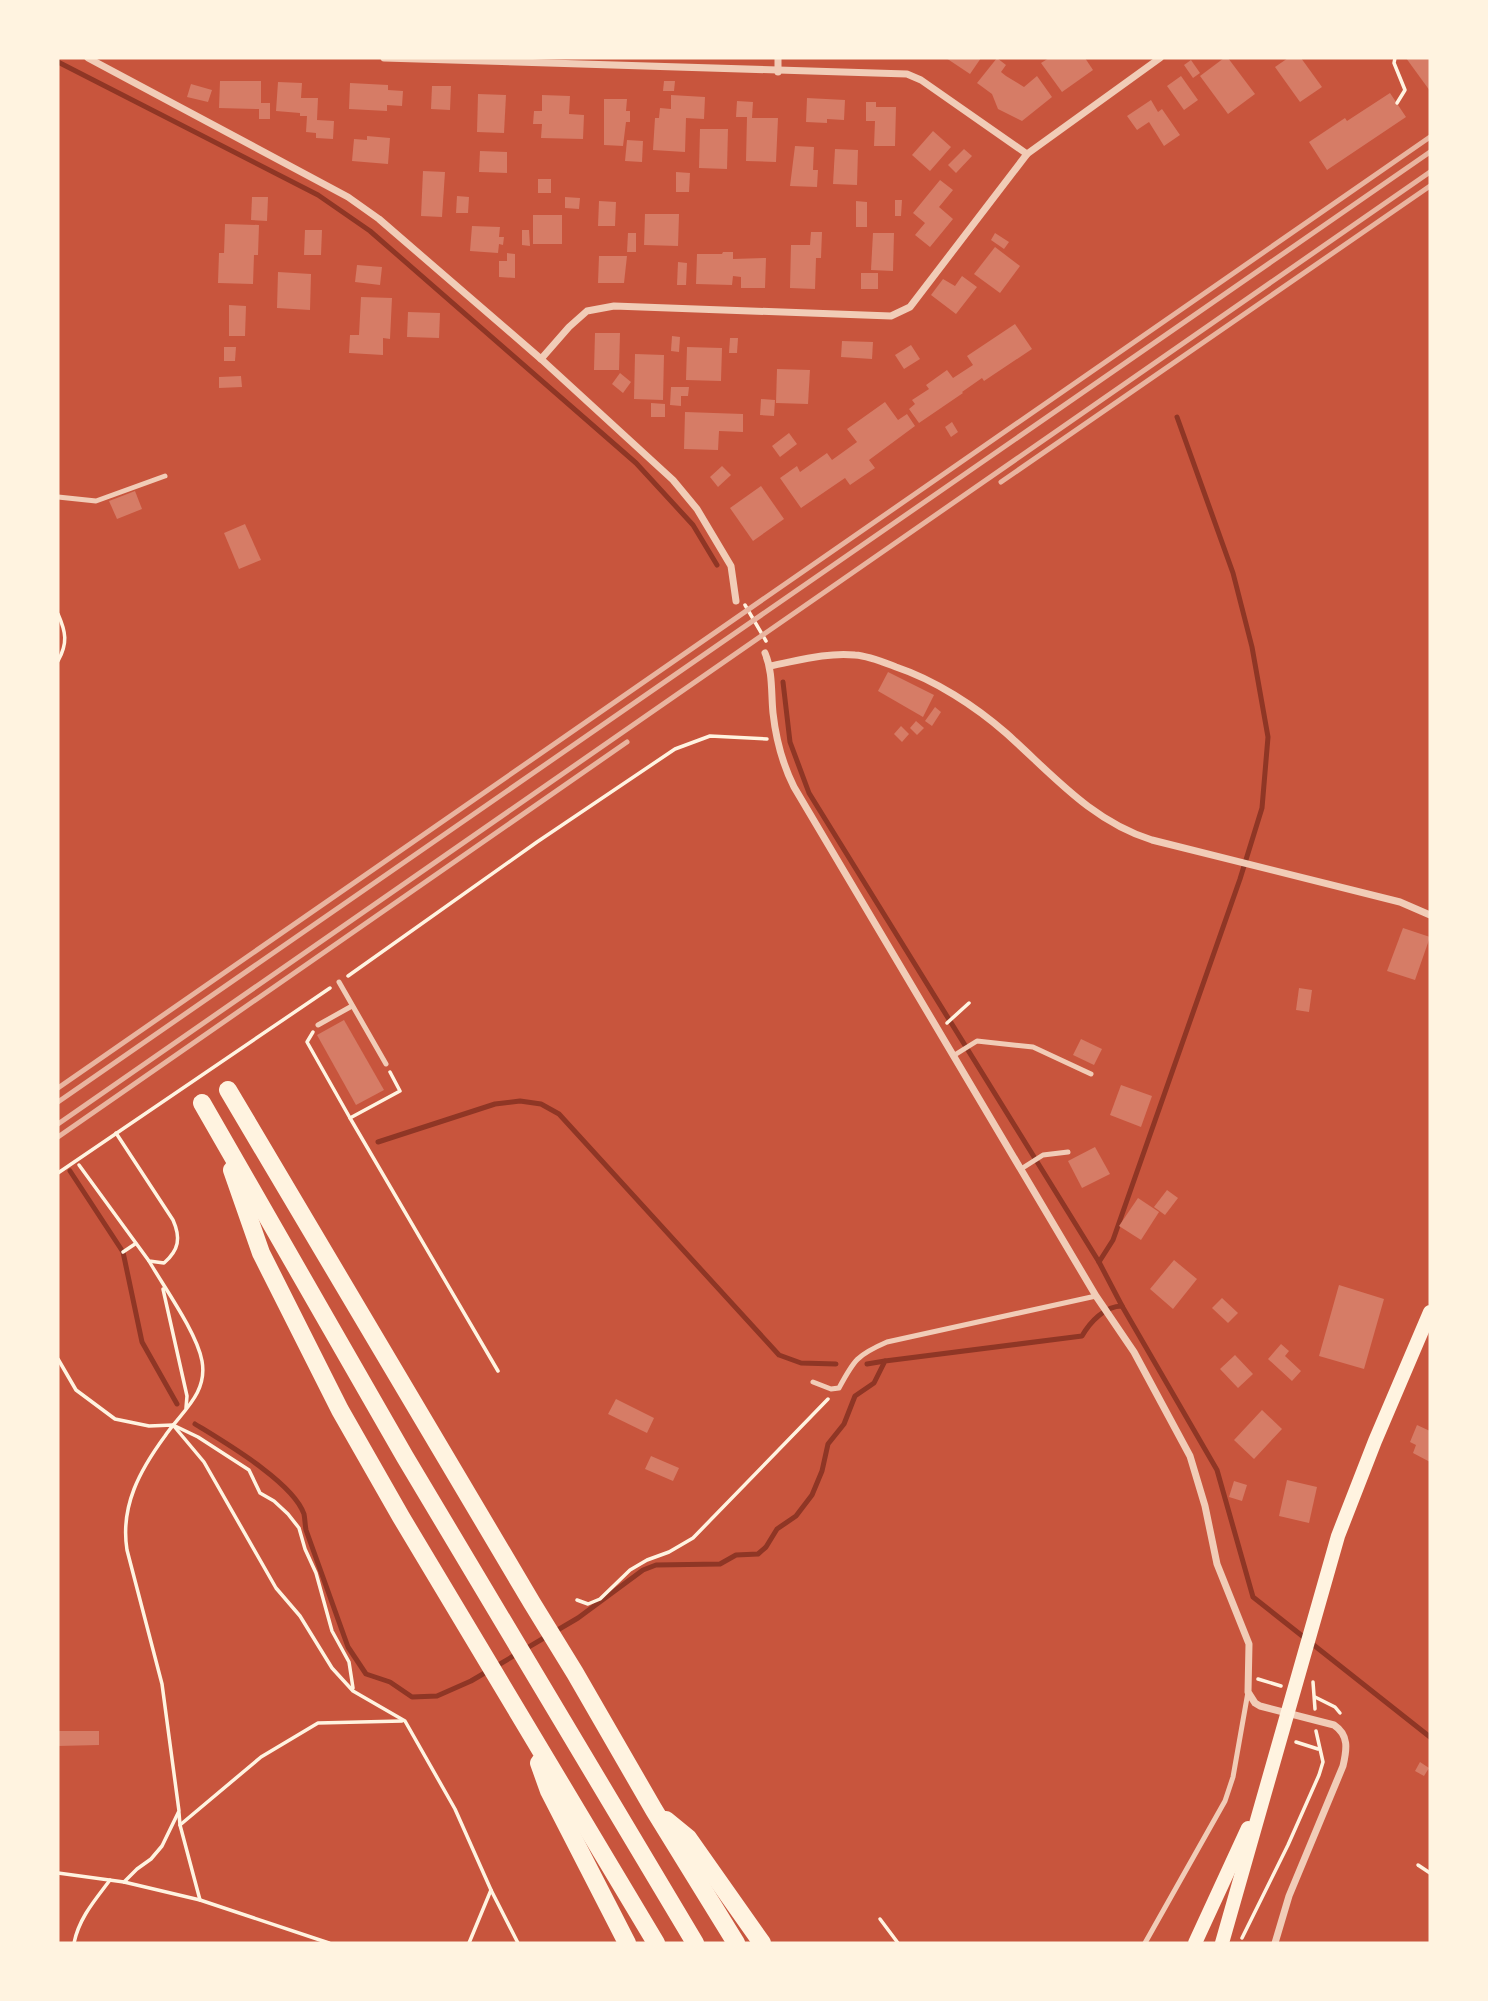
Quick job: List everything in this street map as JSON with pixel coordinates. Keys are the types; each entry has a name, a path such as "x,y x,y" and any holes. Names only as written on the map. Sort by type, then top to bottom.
{"highway":[{"path":"228,1090 654,1810 736,1943"},
{"path":"202,1103 405,1458 695,1943"},
{"path":"216,1124 261,1253 295,1323 394,1505 656,1943"},
{"path":"521,1718 549,1791 627,1943"},
{"path":"654,1810 688,1838 762,1943"}],"main road":[{"path":"1222,1943 1338,1536 1430,1312"},
{"path":"1195,1943 1247,1830 1282,1738"}],"street":[{"path":"91,58 348,197 379,219 541,359 673,480 697,509 731,566 738,598"},
{"path":"384,58 907,74 920,80 1027,154"},
{"path":"778,58 778,72"},
{"path":"541,359 587,311 614,306 891,316 909,307 1027,154 1160,58"},
{"path":"768,651 776,740 794,787 1096,1296 1134,1352 1190,1456 1205,1506 1217,1564 1249,1644 1248,1692 1255,1703 1334,1725 1343,1733 1347,1747 1340,1775 1289,1896 1275,1943"},
{"path":"770,666 835,654 857,654 907,671 930,681 986,717 1049,775 1113,825 1152,840 1399,902 1430,915"}],"lane":[{"path":"58,497 96,501 165,477"},
{"path":"339,982 386,1064"},
{"path":"318,1025 352,1006"},
{"path":"953,1056 977,1041 1033,1046 1091,1074"},
{"path":"1021,1169 1043,1155 1068,1152"},
{"path":"813,1382 831,1389 839,1388 854,1361 868,1350 887,1342 1096,1296"},
{"path":"1145,1943 1226,1801 1233,1777 1248,1692"}],"path":[{"path":"1395,58 1394,63 1405,90 1397,103"},
{"path":"738,598 768,651"},
{"path":"58,614 66,632 66,648 58,662"},
{"path":"58,1173 675,749 710,736 776,740"},
{"path":"945,1024 969,1003"},
{"path":"318,1025 307,1042 498,1371"},
{"path":"351,1118 400,1091 386,1064"},
{"path":"116,1133 173,1220 178,1232 175,1254 163,1263 149,1261"},
{"path":"79,1165 149,1261 190,1332 202,1360 203,1380 193,1402 173,1425 142,1472 126,1509 124,1530 162,1684 180,1825 200,1900"},
{"path":"123,1252 135,1244"},
{"path":"162,1284 187,1396 186,1411"},
{"path":"58,1359 76,1390 115,1419 149,1426 173,1425 198,1437 249,1470 260,1493 274,1501 299,1528 316,1573 332,1631 349,1662 353,1691"},
{"path":"577,1600 588,1604 600,1599 630,1570 693,1538 839,1388"},
{"path":"173,1425 204,1462 276,1588 300,1616 332,1668 353,1691 405,1721 455,1809 518,1943"},
{"path":"1239,1943 1289,1845 1323,1762 1317,1743 1313,1675"},
{"path":"180,1825 261,1757 318,1723 405,1721"},
{"path":"124,1882 162,1846 178,1811"},
{"path":"1418,1866 1430,1873"},
{"path":"58,1873 124,1882 200,1900 329,1943"},
{"path":"74,1943 76,1932 86,1912 110,1880"},
{"path":"469,1943 491,1890"},
{"path":"880,1919 898,1943"}],"building":[{"path":"946,58 981,58 970,74"},
{"path":"997,58 1006,65 1001,72 1006,76 1024,87 1037,76 1052,97 1022,121 998,109 992,94 977,83"},
{"path":"1049,58 1085,58 1093,70 1062,92 1041,63"},
{"path":"1224,58 1228,58 1255,94 1228,114 1200,76"},
{"path":"1288,58 1301,58 1322,87 1300,102 1275,67"},
{"path":"1406,58 1430,58 1430,91"},
{"path":"1191,60 1200,73 1193,78 1184,65"},
{"path":"1181,76 1198,100 1184,110 1167,86"},
{"path":"220,81 261,81 261,103 270,103 270,119 259,119 259,109 219,108"},
{"path":"664,81 675,81 674,91 663,91"},
{"path":"278,82 302,83 301,98 318,98 317,120 334,121 333,139 316,138 316,133 306,132 307,116 276,111"},
{"path":"350,83 388,85 388,90 403,91 402,106 387,105 387,111 349,109"},
{"path":"191,84 212,90 208,102 187,97"},
{"path":"432,86 451,86 450,110 431,109"},
{"path":"1390,93 1406,117 1327,170 1309,142"},
{"path":"478,94 506,95 504,133 477,132"},
{"path":"542,95 570,96 569,114 584,115 583,139 541,138 542,124 533,124 534,111 542,111"},
{"path":"671,95 705,97 704,119 686,118 685,152 653,150 655,118 659,118 660,108 671,109"},
{"path":"807,98 845,100 844,120 827,119 827,123 806,122"},
{"path":"604,99 627,99 626,111 630,111 630,122 626,122 623,146 604,145"},
{"path":"1151,100 1158,112 1162,109 1180,135 1164,146 1149,122 1137,130 1127,116"},
{"path":"737,101 753,102 752,118 778,118 776,162 746,161 747,117 736,117"},
{"path":"866,102 876,102 876,107 896,107 895,146 874,146 875,121 866,121"},
{"path":"700,129 728,129 727,169 699,168"},
{"path":"933,131 951,147 930,171 912,155"},
{"path":"367,136 390,138 388,164 352,161 354,139 367,140"},
{"path":"627,140 643,141 642,162 625,161"},
{"path":"795,146 814,147 813,170 818,170 817,187 790,186"},
{"path":"835,149 858,150 857,185 833,184"},
{"path":"964,149 972,156 956,173 948,165"},
{"path":"480,151 507,152 507,173 479,172"},
{"path":"423,171 445,172 442,217 421,216"},
{"path":"676,172 690,173 689,192 676,192"},
{"path":"538,179 551,179 551,193 538,193"},
{"path":"940,180 953,190 939,207 953,219 930,247 915,235 925,223 913,213"},
{"path":"457,196 469,197 468,213 456,213"},
{"path":"252,197 268,197 267,221 251,220"},
{"path":"565,197 580,198 579,209 565,208"},
{"path":"895,200 902,200 901,216 895,216"},
{"path":"599,201 616,202 615,226 598,226"},
{"path":"856,201 867,202 867,227 856,227"},
{"path":"645,214 679,214 678,246 644,245"},
{"path":"533,215 562,215 562,244 533,244"},
{"path":"225,224 259,225 253,284 218,283 219,253 224,253"},
{"path":"472,226 500,227 499,237 504,237 503,245 499,244 498,253 470,251"},
{"path":"305,230 322,230 321,255 304,255"},
{"path":"522,230 529,230 530,246 522,245"},
{"path":"811,232 822,232 821,258 816,258 815,289 790,288 791,245 810,245"},
{"path":"628,233 636,233 636,252 627,252"},
{"path":"873,233 894,233 893,271 871,270"},
{"path":"995,233 1009,242 1004,249 991,240"},
{"path":"995,247 1020,266 1000,293 974,274"},
{"path":"733,252 733,259 766,258 765,288 741,288 741,277 733,276 732,285 696,284 697,254"},
{"path":"507,253 515,254 515,278 499,277 499,261 507,261"},
{"path":"599,256 627,256 624,283 598,283"},
{"path":"678,262 687,263 686,285 677,285"},
{"path":"357,265 382,267 380,285 355,282"},
{"path":"278,272 311,274 310,310 277,308"},
{"path":"861,273 878,273 878,289 861,289"},
{"path":"962,276 977,287 956,314 931,295 943,279 955,286"},
{"path":"361,297 392,298 390,339 383,338 383,355 349,353 350,335 359,335"},
{"path":"229,305 246,306 245,336 229,336"},
{"path":"408,312 440,313 439,338 407,337"},
{"path":"1015,324 1032,349 984,381 982,378 919,423 909,409 915,404 912,400 929,389 926,385 947,370 953,378 973,365 967,356"},
{"path":"595,333 620,333 619,370 594,370"},
{"path":"672,336 680,337 679,352 671,351"},
{"path":"730,338 738,338 737,353 729,353"},
{"path":"842,341 873,342 872,359 841,357"},
{"path":"911,345 920,359 904,369 895,355"},
{"path":"224,347 236,347 235,361 224,361"},
{"path":"687,347 722,348 721,381 686,380"},
{"path":"635,354 664,355 663,400 634,399"},
{"path":"777,369 810,370 808,404 776,403"},
{"path":"620,373 631,382 623,393 612,384"},
{"path":"241,376 242,387 219,388 219,377"},
{"path":"671,387 689,387 688,396 681,396 681,406 670,405"},
{"path":"761,399 775,400 774,416 760,415"},
{"path":"885,402 898,420 907,414 915,426 869,460 875,468 850,485 845,478 801,508 780,478 797,466 800,472 827,453 832,460 857,442 847,429"},
{"path":"651,403 665,404 665,417 651,417"},
{"path":"685,412 743,414 743,432 719,431 718,450 684,449"},
{"path":"952,422 958,432 951,437 945,427"},
{"path":"789,433 797,444 780,457 772,446"},
{"path":"722,466 731,475 718,487 710,477"},
{"path":"761,486 784,519 753,541 730,508"},
{"path":"135,491 142,509 117,519 109,501"},
{"path":"245,524 261,560 239,569 224,533"},
{"path":"888,672 934,695 923,717 878,691"},
{"path":"935,707 941,712 932,726 925,721"},
{"path":"916,721 924,728 917,735 910,728"},
{"path":"901,726 909,734 902,742 894,734"},
{"path":"1403,928 1430,937 1415,980 1387,971"},
{"path":"1299,988 1312,990 1309,1012 1296,1010"},
{"path":"344,1020 384,1090 356,1105 317,1035"},
{"path":"1081,1039 1102,1049 1094,1065 1073,1055"},
{"path":"1121,1085 1152,1096 1141,1127 1110,1115"},
{"path":"1095,1147 1110,1174 1082,1188 1068,1161"},
{"path":"1167,1190 1178,1198 1165,1215 1154,1207"},
{"path":"1138,1198 1159,1212 1141,1240 1119,1226"},
{"path":"1174,1260 1197,1279 1173,1309 1150,1289"},
{"path":"1339,1285 1384,1299 1364,1369 1319,1356"},
{"path":"1222,1298 1238,1313 1228,1323 1212,1308"},
{"path":"1281,1344 1289,1351 1285,1356 1301,1371 1292,1381 1268,1359"},
{"path":"1235,1355 1253,1374 1238,1388 1220,1369"},
{"path":"616,1399 654,1418 647,1433 608,1414"},
{"path":"1262,1410 1282,1429 1254,1459 1234,1440"},
{"path":"1417,1425 1430,1431 1430,1462 1413,1453 1416,1445 1410,1442"},
{"path":"651,1456 679,1468 673,1481 645,1469"},
{"path":"1287,1480 1317,1487 1309,1523 1279,1516"},
{"path":"1234,1481 1247,1485 1242,1501 1229,1497"},
{"path":"58,1731 99,1731 99,1745 58,1746"},
{"path":"1420,1762 1429,1768 1424,1776 1415,1771"}],"waterway":[{"path":"58,62 318,195 370,231 636,463 693,525 717,565"},
{"path":"1099,1262 1113,1240 1240,879 1262,808 1268,737 1252,647 1233,573 1177,417"},
{"path":"783,682 790,742 809,793 1099,1262 1122,1306"},
{"path":"378,1142 495,1104 520,1101 541,1104 559,1114 779,1355 801,1363 836,1364"},
{"path":"70,1171 123,1252 142,1342 177,1404"},
{"path":"195,1424 272,1476 297,1502 304,1514 306,1530 348,1647 366,1674 390,1682 412,1697 437,1696 471,1681 578,1618 643,1570 656,1565 720,1564 736,1555 758,1554 766,1547 777,1529 796,1516 812,1495 822,1471 828,1444 844,1424 855,1396 874,1383 885,1361 1082,1336 1099,1316 1122,1306 1217,1470 1253,1597 1430,1737"},
{"path":"867,1364 885,1361"}],"railway":[{"path":"58,1088 1430,137"},
{"path":"58,1102 1430,152"},
{"path":"58,1124 1430,172"},
{"path":"1001,482 1430,186"},
{"path":"58,1137 627,742"}]}
